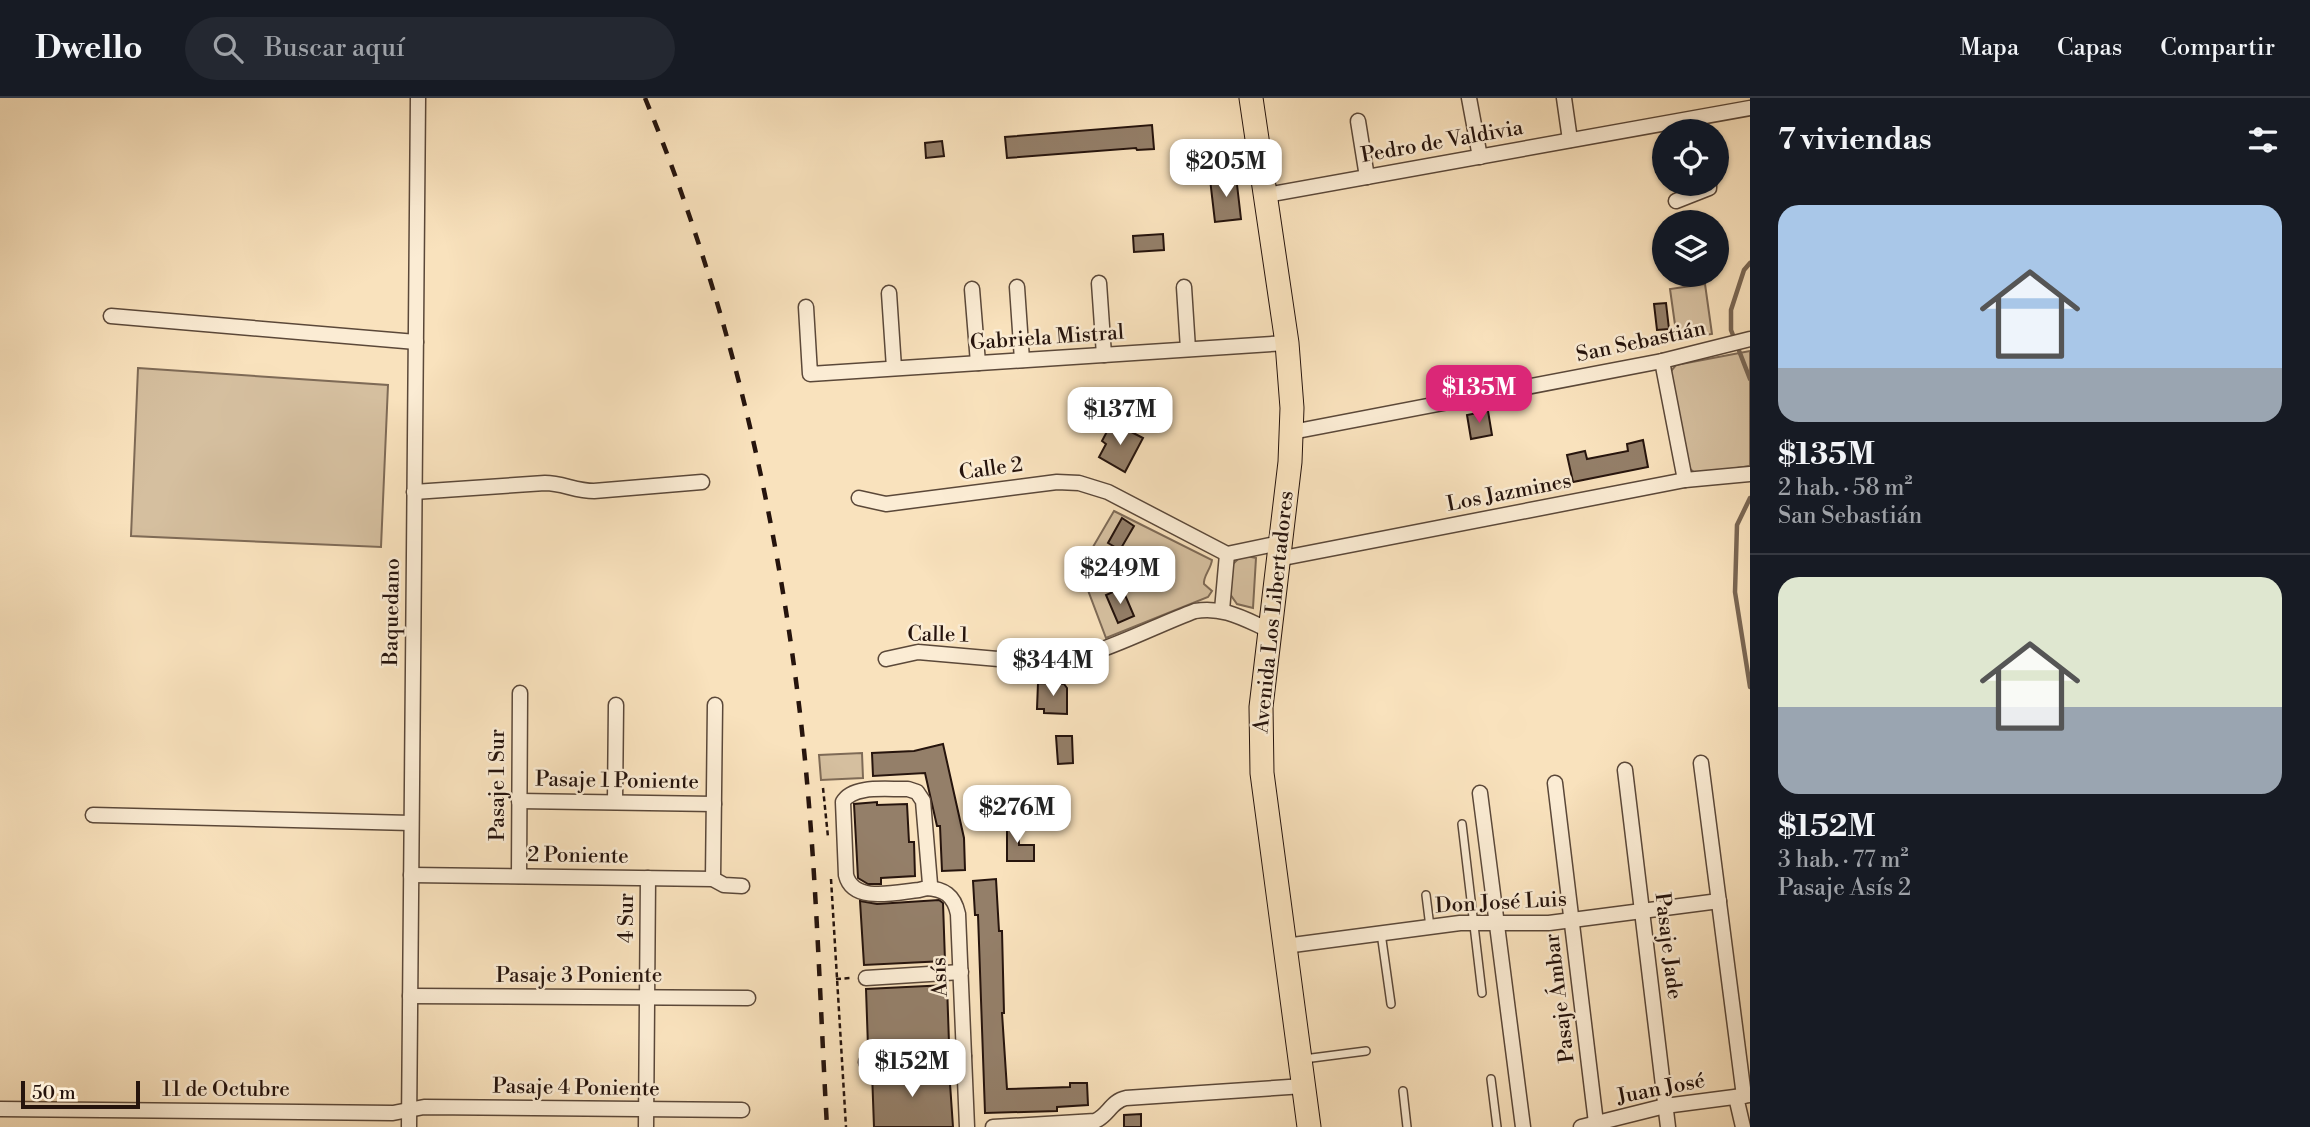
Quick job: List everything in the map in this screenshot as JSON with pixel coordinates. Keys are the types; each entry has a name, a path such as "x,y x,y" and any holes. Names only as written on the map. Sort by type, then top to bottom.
{"main road":[{"name":"Avenida Los Libertadores","path":"1251,98 1292,386 1292,432 1261,706 1261,762 1309,1127"}],"street":[{"name":"Baquedano","path":"409,1127 418,98"},
{"path":"1469,98 1480,157"},
{"path":"1564,98 1570,140"},
{"name":"Pedro de Valdivia","path":"1715,119 1750,108"},
{"path":"1358,121 1367,177"},
{"name":"Pedro de Valdivia","path":"1266,195 1570,140 1652,130"},
{"path":"1676,201 1689,196"},
{"path":"1099,283 1104,355"},
{"path":"1017,287 1022,360"},
{"path":"1184,287 1188,349"},
{"path":"972,289 978,363"},
{"path":"889,293 894,369"},
{"name":"Gabriela Mistral","path":"806,307 810,374 1287,343"},
{"path":"111,316 415,342"},
{"name":"San Sebastián","path":"1292,432 1662,360 1748,340"},
{"path":"1662,360 1685,481"},
{"name":"Los Jazmines","path":"1279,551 1685,481 1748,474"},
{"path":"414,492 545,483 594,491 702,482"},
{"name":"Calle 2","path":"859,498 886,504 1057,482 1079,482 1108,492 1227,554"},
{"path":"1222,610 1227,554 1279,551"},
{"name":"Calle 1","path":"886,659 918,652 1060,662 1083,656 1195,611 1222,610 1269,630"},
{"name":"Pasaje 1 Sur","path":"519,876 520,693"},
{"path":"615,802 616,705"},
{"path":"713,879 715,705"},
{"path":"1701,762 1743,1096 1743,1127"},
{"name":"Pasaje Jade","path":"1625,769 1668,1127"},
{"name":"Pasaje Ámbar","path":"1555,783 1572,920 1589,1125"},
{"path":"908,789 921,796 930,870 930,884 926,888 868,894 850,884 846,875 842,808 850,793 908,789"},
{"path":"1480,793 1523,1127"},
{"name":"Pasaje 1 Poniente","path":"519,801 713,804"},
{"path":"93,815 411,823"},
{"name":"2 Poniente","path":"411,875 713,879 724,885 742,886"},
{"name":"4 Sur","path":"646,1127 648,878"},
{"name":"Asís","path":"926,888 941,889 957,906 967,1127"},
{"name":"Don José Luis","path":"1284,946 1473,922 1572,920 1719,901"},
{"path":"866,978 961,972"},
{"name":"Pasaje 3 Poniente","path":"410,996 748,998"},
{"path":"866,1062 964,1056"},
{"path":"993,1127 1105,1120 1115,1102 1126,1098 1304,1086"},
{"name":"Juan José","path":"1589,1125 1665,1106 1743,1096"},
{"name":"Pasaje 4 Poniente","path":"409,1110 424,1107 742,1111"},
{"name":"11 de Octubre","path":"0,1109 393,1113 409,1110"}],"lane":[{"path":"1462,824 1482,993"},
{"path":"1426,895 1430,927"},
{"path":"1381,933 1391,1004"},
{"path":"1300,1059 1366,1051"},
{"path":"1491,1079 1497,1127"},
{"path":"1403,1091 1408,1127"}],"path":[{"path":"823,788 828,843"},
{"path":"831,877 846,1127"}],"shaded area":[{"path":"1705,287 1712,334 1677,339 1670,289"},
{"path":"1750,351 1750,466 1696,474 1689,468 1671,371 1676,365"},
{"path":"138,368 388,385 381,547 131,536"},
{"path":"1114,511 1212,560 1204,581 1212,591 1208,597 1106,638 1080,569"},
{"path":"1247,556 1256,558 1253,608 1237,604 1230,594 1233,564"},
{"path":"862,753 863,778 821,780 819,755"}],"building":[{"path":"1152,125 1154,149 1007,158 1005,137"},
{"path":"942,141 944,156 926,158 925,143"},
{"path":"1236,176 1241,219 1215,222 1210,179"},
{"path":"1163,234 1164,250 1134,252 1133,236"},
{"path":"1666,303 1669,329 1657,330 1654,304"},
{"path":"1488,411 1492,435 1471,439 1467,415"},
{"path":"1112,422 1143,438 1125,472 1099,457 1106,444 1102,441"},
{"path":"1643,440 1648,467 1573,482 1567,455 1585,451 1587,459 1628,451 1627,444"},
{"path":"1122,518 1134,526 1120,550 1108,543"},
{"path":"1122,588 1134,616 1118,623 1106,595"},
{"path":"1038,683 1064,684 1067,688 1067,714 1044,713 1044,709 1037,709"},
{"path":"1056,736 1072,736 1073,763 1058,764"},
{"path":"943,744 964,838 965,870 942,871 940,826 937,826 925,773 873,776 872,753 914,751"},
{"path":"877,802 877,805 907,804 909,842 914,842 915,876 881,878 881,884 868,884 858,878 854,804"},
{"path":"1018,820 1019,845 1034,845 1034,861 1007,861 1007,821"},
{"path":"996,879 999,931 1002,931 1002,1013 1007,1089 1070,1087 1070,1083 1087,1083 1088,1105 1057,1107 1057,1111 985,1113 978,915 975,915 973,881"},
{"path":"939,900 943,903 945,961 864,965 860,901 877,904"},
{"path":"947,985 949,1043 868,1047 866,989"},
{"path":"949,1069 953,1127 874,1127 872,1072"},
{"path":"1141,1114 1141,1127 1124,1127 1124,1115"}],"waterway":[{"path":"1750,263 1744,270 1731,310 1731,330 1750,379"},
{"path":"1750,498 1737,525 1735,592 1750,687"}],"railway":[{"path":"645,98 674,171 722,321 743,397 776,550 805,758 827,1127"}]}
